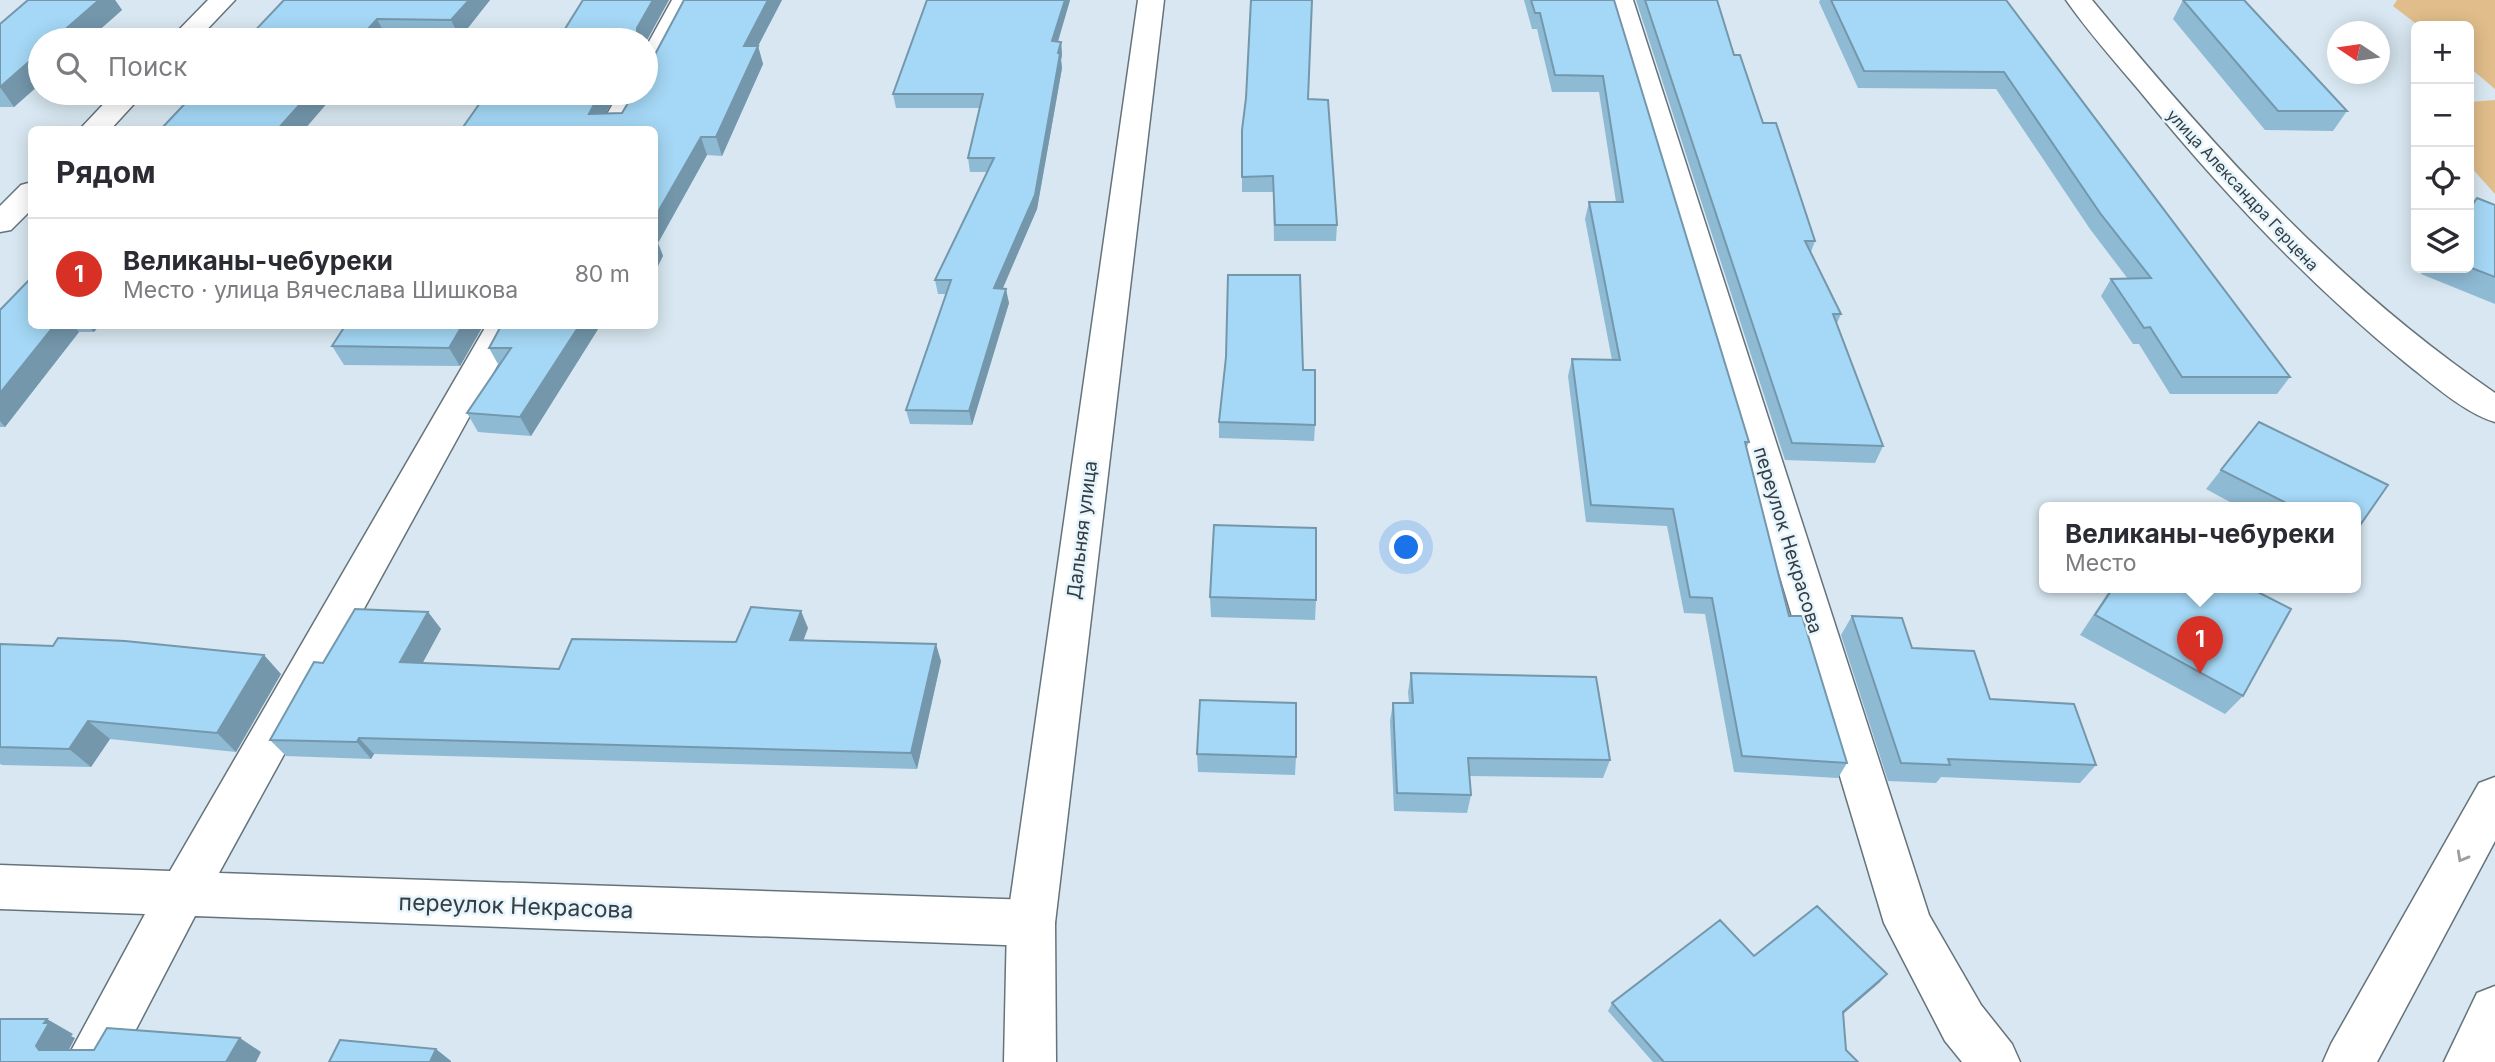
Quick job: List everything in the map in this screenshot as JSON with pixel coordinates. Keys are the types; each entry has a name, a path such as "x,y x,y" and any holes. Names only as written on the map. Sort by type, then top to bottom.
{"street":[{"path":"194,28 222,0"},
{"path":"658,48 685,0"},
{"name":"Дальняя улица","path":"1030,1062 1031,923 1151,0"},
{"name":"переулок Некрасова","path":"1620,0 1908,923 1963,1023 1994,1062"},
{"name":"улица Александра Герцена","path":"2079,0 2178,123 2294,249 2373,319 2495,410"},
{"path":"97,126 118,105"},
{"path":"614,126 626,105"},
{"path":"0,223 28,195"},
{"path":"91,1062 182,894 500,329"},
{"path":"2349,1062 2495,797"},
{"name":"переулок Некрасова","path":"0,887 1031,923"},
{"path":"2470,1062 2495,1011"}],"shaded area":[{"path":"2397,0 2495,0 2495,89 2474,71 2474,21 2412,21 2393,6"},
{"path":"2495,100 2495,194 2474,171 2474,102"}],"building":[{"path":"28,0 99,0 67,28 28,28 28,62 0,87 0,24"},
{"path":"284,0 469,0 451,20 377,19 369,28 257,28"},
{"path":"583,0 653,0 637,28 566,28"},
{"path":"684,0 768,0 744,46 758,46 716,137 701,137 658,212 658,126 464,126 479,105 594,105 589,114 622,113 627,105 658,105 658,49"},
{"path":"927,0 1065,0 1052,41 1061,42 1060,54 1035,195 994,288 1006,289 969,411 906,410 951,280 935,280 994,158 968,158 983,94 893,94"},
{"path":"1251,0 1312,0 1308,99 1328,100 1337,225 1275,225 1273,176 1242,177 1242,130"},
{"path":"1531,0 1614,0 1749,442 1745,442 1789,616 1802,616 1847,763 1742,756 1712,598 1690,597 1673,509 1591,505 1572,359 1620,360 1589,202 1623,202 1603,76 1555,75 1540,13 1535,13"},
{"path":"1645,0 1717,0 1734,55 1740,55 1763,123 1776,123 1815,241 1805,241 1841,314 1833,314 1883,446 1792,443"},
{"path":"1831,0 2006,0 2290,377 2182,377 2150,327 2144,328 2111,279 2151,278 2100,213 2004,72 1864,71"},
{"path":"2183,0 2244,0 2347,111 2278,111"},
{"path":"184,105 299,105 281,126 164,126"},
{"path":"2477,198 2495,205 2495,277 2474,269 2474,202"},
{"path":"1228,275 1300,275 1303,370 1315,370 1315,425 1219,422 1226,357"},
{"path":"28,281 28,329 52,329 0,393 0,310"},
{"path":"343,329 460,329 449,348 332,346"},
{"path":"499,329 577,329 520,417 467,413 511,348 489,348"},
{"path":"2259,422 2388,485 2361,524 2361,502 2284,502 2221,470"},
{"path":"1214,525 1316,528 1316,600 1210,597"},
{"path":"2110,593 2260,593 2291,609 2243,696 2095,615"},
{"path":"751,607 801,611 790,640 936,644 911,753 359,738 357,742 270,740 314,662 323,663 355,609 428,612 400,662 559,669 572,639 736,642"},
{"path":"1852,616 1902,618 1912,648 1974,651 1990,699 2074,704 2096,765 1948,759 1950,765 1901,763"},
{"path":"58,638 125,641 264,655 217,733 88,721 69,749 0,747 0,644 53,646"},
{"path":"1411,673 1596,677 1610,760 1468,758 1471,795 1397,793 1393,703 1413,703"},
{"path":"1200,700 1296,703 1296,757 1197,754"},
{"path":"1817,906 1887,974 1843,1012 1846,1050 1858,1062 1664,1062 1612,1003 1720,920 1754,956"},
{"path":"0,1019 47,1019 44,1023 49,1023 36,1046 39,1050 94,1050 107,1028 240,1038 226,1062 0,1062"},
{"path":"340,1040 436,1049 430,1062 329,1062"}],"place":[{"name":"Великаны-чебуреки","path":"2200,674"}]}
